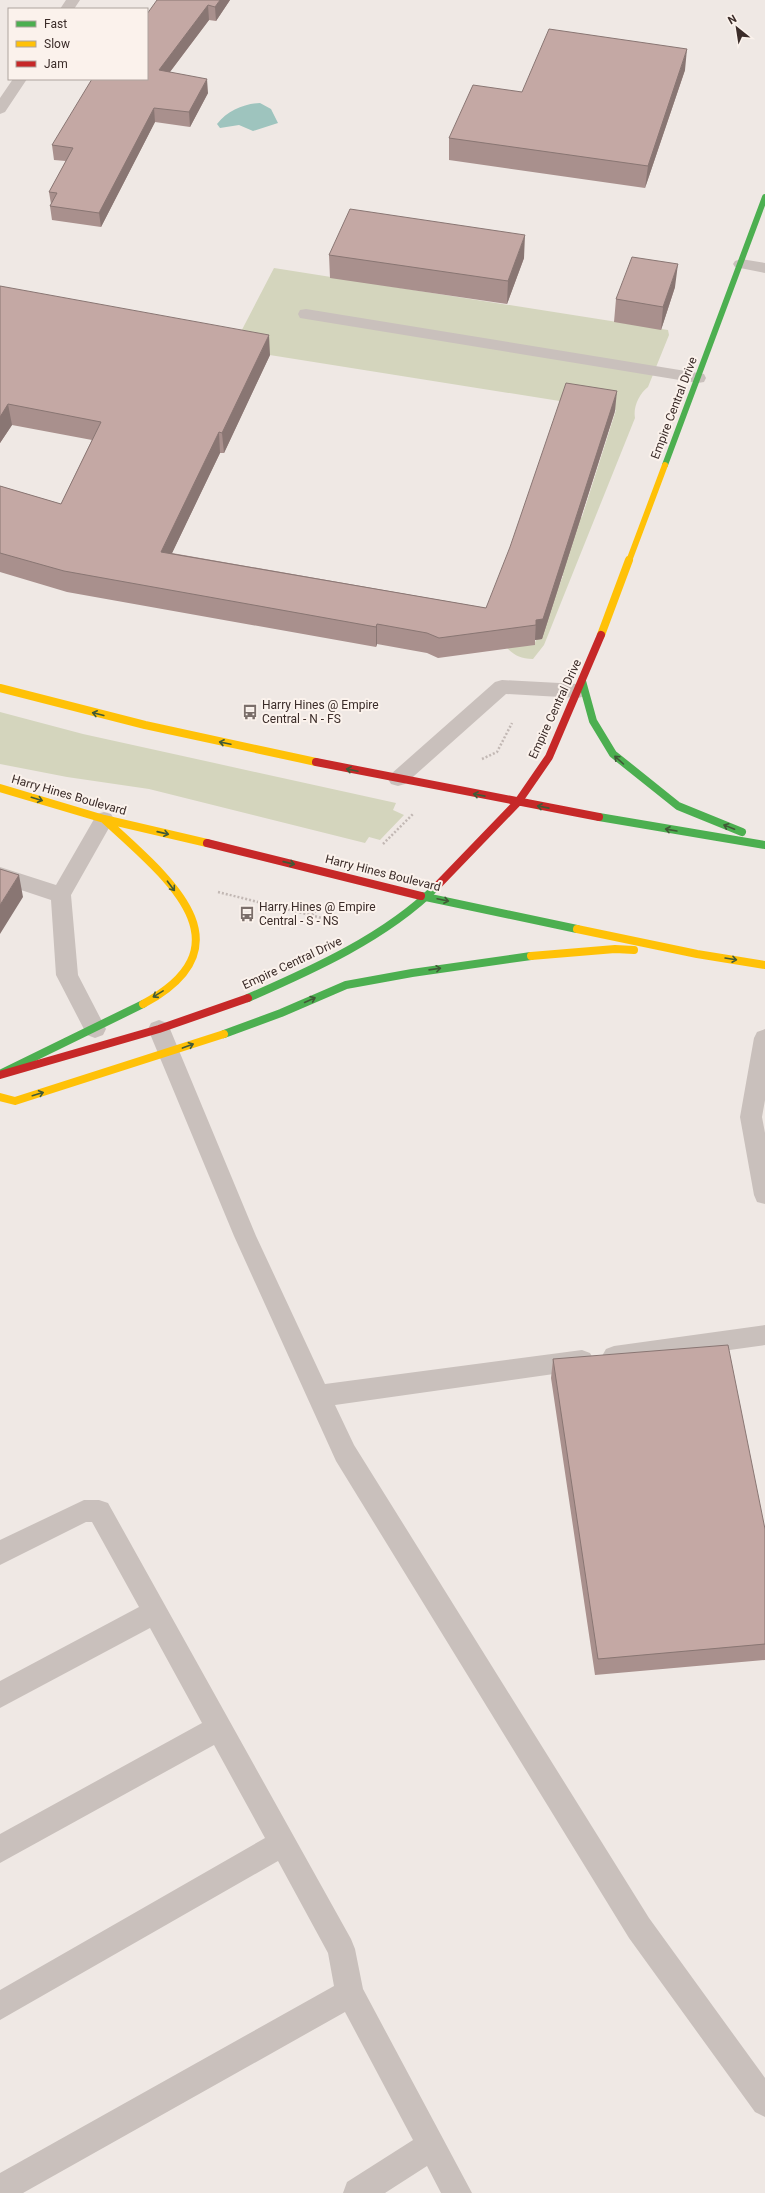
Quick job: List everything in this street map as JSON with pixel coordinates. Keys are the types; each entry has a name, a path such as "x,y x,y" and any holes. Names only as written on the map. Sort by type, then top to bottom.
{"main road":[{"name":"Empire Central Drive","path":"0,1075 159,1029 245,999 298,976 362,943 426,897 518,802 549,757 580,686 741,264 761,222 765,196"},
{"path":"580,686 593,721 613,754 621,762 678,806 765,842"},
{"path":"0,688 155,728 398,779 518,802 765,845"},
{"name":"Harry Hines Boulevard","path":"0,788 104,819 350,877 426,897 697,954 765,965"},
{"path":"0,1075 126,1014 171,987 186,968 194,950 196,929 190,911 162,874 104,819"},
{"path":"0,1097 15,1100 169,1053 281,1013 346,984 412,972 542,955 615,949 697,954"}],"street":[{"path":"0,108 19,80"},
{"path":"741,264 765,268"},
{"path":"306,314 698,378"},
{"path":"398,779 502,687 580,686"},
{"path":"95,1029 66,975 60,894 104,819"},
{"path":"0,875 60,894"},
{"path":"159,1029 245,1236 345,1453 639,1928 765,2102"},
{"path":"765,1038 751,1117 765,1195"},
{"path":"319,1396 765,1335"},
{"path":"10,1549 84,1510 99,1511 341,1949 350,1993 457,2193"},
{"path":"0,1695 155,1612"},
{"path":"0,1849 219,1728"},
{"path":"0,2006 283,1843"},
{"path":"4,2189 350,1993"},
{"path":"358,2193 432,2145"}],"path":[{"path":"383,844 414,814"},
{"path":"217,892 326,919"},
{"path":"312,915 322,905"}],"green space":[{"path":"274,268 668,330 669,335 648,387 637,401 635,418 544,645 533,659 518,656 506,647 534,645 563,576 559,575 576,517 582,517 616,410 232,349"},
{"path":"0,712 83,734 396,803 393,810 404,815 380,840 369,837 365,843 149,789 67,777 0,764"}],"water":[{"path":"260,103 271,109 278,123 253,131 239,125 220,128 217,124 231,111 242,106"}],"building":[{"path":"157,0 220,0 215,7 208,5 159,70 207,79 189,112 154,108 99,213 50,206 57,193 49,192 73,148 52,145 91,80 148,80 148,13"},
{"path":"549,29 687,49 648,166 449,138 473,85 522,92"},
{"path":"350,209 525,235 508,281 329,255"},
{"path":"632,257 678,264 663,307 616,299"},
{"path":"0,286 269,335 222,433 219,432 161,552 486,608 510,547 566,383 617,391 543,619 536,620 536,625 439,638 427,633 377,624 376,627 64,571 0,553 0,486 61,504 101,422 8,404 0,417"},
{"path":"0,869 19,875 0,905"},
{"path":"728,1345 765,1529 765,1644 598,1659 553,1359"}],"traffic: fast":[{"path":"665,465 765,197"},
{"path":"582,681 593,721 613,754 678,806 742,832"},
{"path":"599,817 765,845"},
{"path":"248,998 298,976 362,943 426,897 436,887"},
{"path":"421,896 577,929"},
{"path":"224,1034 281,1013 346,985 412,973 531,956"},
{"path":"0,1074 126,1014 143,1004"}],"traffic: slow":[{"path":"601,635 665,465"},
{"path":"0,688 145,725 316,762"},
{"path":"0,788 104,819 207,843"},
{"path":"105,820 144,856 172,885 192,915 196,929 193,952 182,974 169,989 143,1004"},
{"path":"577,929 697,954 765,965"},
{"path":"531,956 615,949 634,950"},
{"path":"0,1097 15,1101 169,1053 224,1034"}],"traffic: jam":[{"path":"436,887 518,802 549,757 601,635"},
{"path":"316,762 599,817"},
{"path":"207,843 421,896"},
{"path":"0,1075 159,1029 248,998"}],"place":[{"name":"Harry Hines @ Empire Central - N - FS","path":"250,712"},
{"name":"Harry Hines @ Empire Central - S - NS","path":"247,914"}]}
